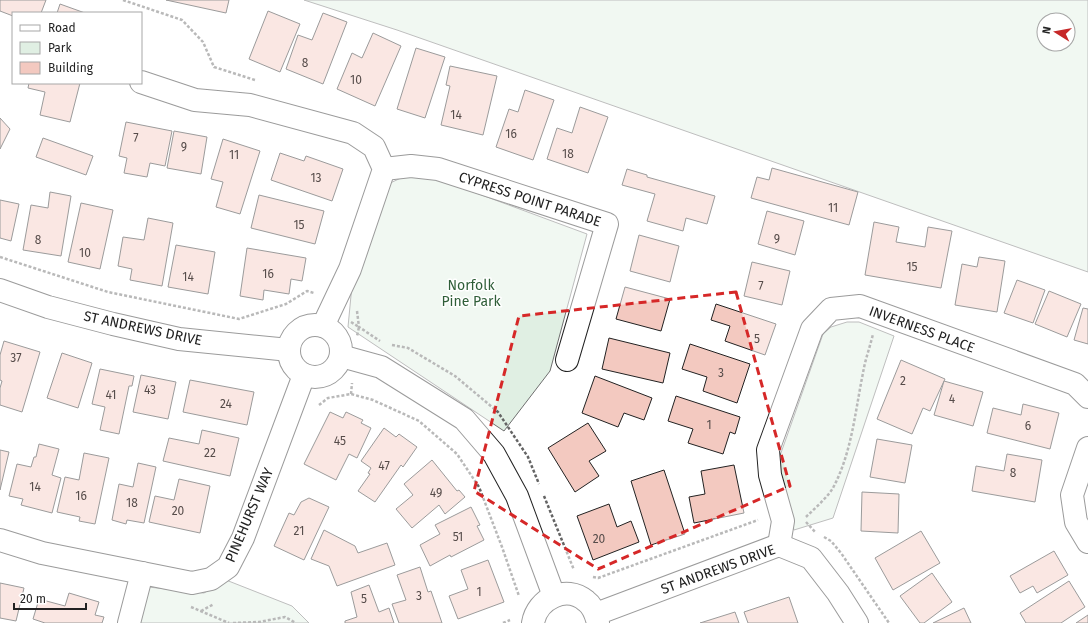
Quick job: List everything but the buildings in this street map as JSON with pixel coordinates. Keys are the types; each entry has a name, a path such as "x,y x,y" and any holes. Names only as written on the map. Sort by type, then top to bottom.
{"street":[{"path":"142,82 195,100 250,105 353,133 374,147 384,169 350,269 327,318 303,328 296,333 290,341 289,350 291,362 296,370 304,375 315,378 324,376 332,372 338,365 348,358"},
{"name":"CYPRESS POINT PARADE","path":"384,169 411,166 438,169 607,224 567,360"},
{"name":"ST ANDREWS DRIVE","path":"0,290 48,307 113,324 179,338 289,350"},
{"name":"INVERNESS PLACE","path":"779,545 783,522 770,475 768,450 812,329 831,310 860,306 1075,384 1088,397"},
{"path":"327,318 331,330 338,336 348,358 381,367 464,419 494,454 517,496 552,588 548,598 540,606 534,616 524,621"},
{"name":"PINEHURST WAY","path":"0,540 42,553 192,583 211,579 228,567 243,538 304,375"},
{"path":"1088,448 1072,495 1076,522 1088,542"},
{"name":"ST ANDREWS DRIVE","path":"597,618 779,545 811,558 838,593 857,623"},
{"path":"129,623 142,573"},
{"path":"552,588 565,594 577,595 587,601 597,618"}],"path":[{"path":"123,0 182,20 202,42 214,68 256,81 250,105"},
{"path":"0,258 108,292 239,319 286,304 307,291 314,294 327,318 359,327 383,343"},
{"path":"351,394 348,358 359,327 357,308"},
{"path":"591,577 598,578 766,517 781,515 803,519 832,489 845,462 850,444 863,371 874,334"},
{"path":"389,344 408,348 456,376 498,412 528,457 540,485"},
{"path":"314,409 328,398 351,394 373,400 419,421 457,454 479,487 521,602"},
{"path":"542,492 574,570 579,574"},
{"path":"519,595 552,588 574,570"},
{"path":"201,611 214,604"},
{"path":"233,623 259,622 286,617 296,623"},
{"path":"503,623 524,621"}],"highlighted area":[{"path":"736,292 790,486 598,569 474,491 519,316"}],"green space":[{"path":"304,0 1088,0 1088,272 397,30"},
{"name":"Norfolk Pine Park","path":"425,174 587,234 550,371 504,431 348,327 352,285 386,185 403,177"},
{"path":"847,322 859,322 894,336 833,518 794,530 776,467 823,334 831,327"},
{"path":"226,580 292,606 309,623 137,623 148,587 204,593"}]}
